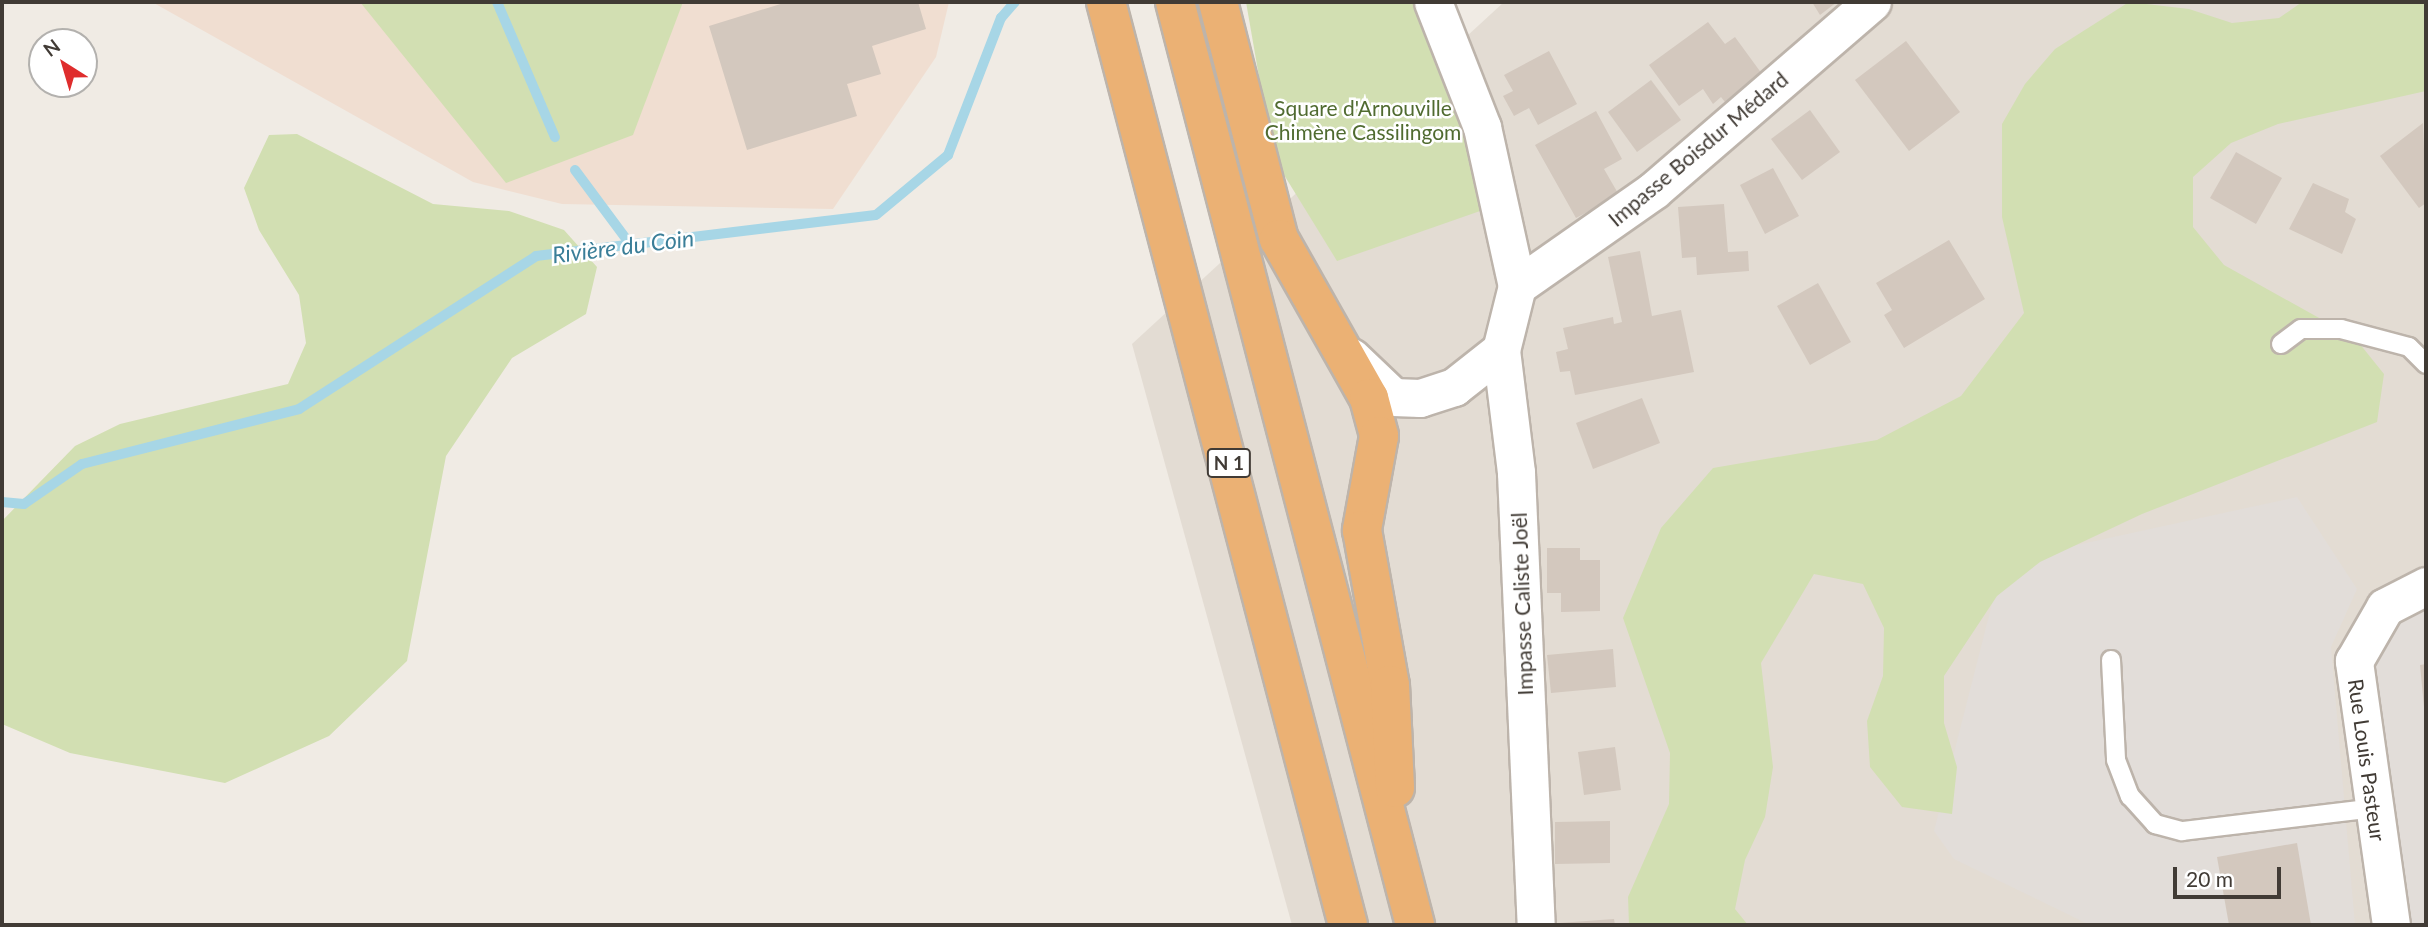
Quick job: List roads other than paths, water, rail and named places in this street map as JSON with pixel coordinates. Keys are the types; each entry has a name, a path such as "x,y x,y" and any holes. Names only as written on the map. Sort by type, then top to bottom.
{"highway":[{"name":"N 1","path":"1106,2 1348,925"},
{"path":"1175,2 1415,925"},
{"path":"1218,2 1279,239 1369,398 1379,436 1377,470 1362,530 1390,684 1398,857"}],"street":[{"path":"1433,2 1482,127 1517,286"},
{"name":"Impasse Boisdur Médard","path":"1517,286 1654,190 1872,2"},
{"name":"Impasse Caliste Joël","path":"1517,286 1501,349 1516,473 1536,925"},
{"path":"1341,347 1393,397 1420,398 1459,384 1501,349"},
{"path":"1377,470 1394,432 1420,398"},
{"name":"Rue Louis Pasteur","path":"2391,925 2355,653 2385,607 2426,586"}],"lane":[{"path":"2281,344 2301,329 2341,329 2409,347 2426,364"},
{"path":"2111,660 2116,760 2130,796 2155,824 2182,831 2374,808"}],"waterway":[{"path":"497,2 555,137"},
{"name":"Rivière du Coin","path":"2,502 24,504 82,464 299,409 536,256 876,215 948,155 1001,18 1015,2"},
{"path":"575,170 630,244"}],"park label":[{"name":"Square d'Arnouville Chimène Cassilingom","path":"1363,120"}]}
